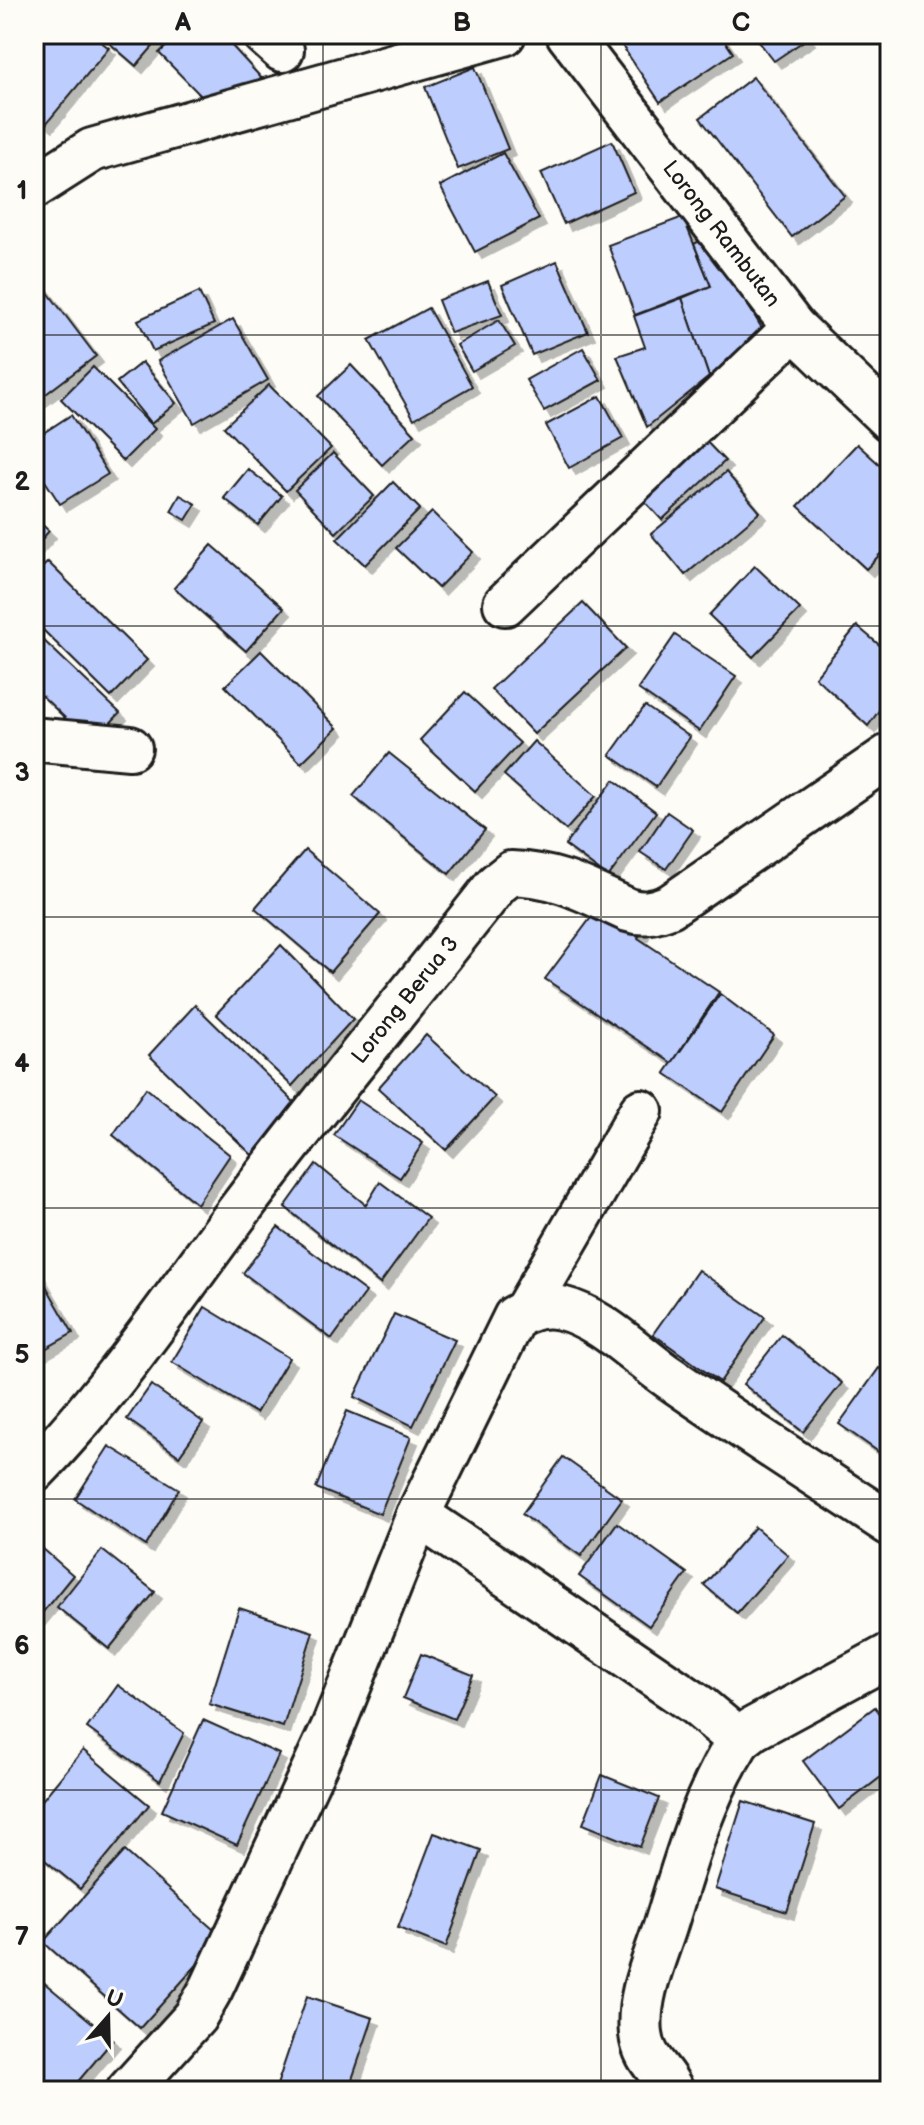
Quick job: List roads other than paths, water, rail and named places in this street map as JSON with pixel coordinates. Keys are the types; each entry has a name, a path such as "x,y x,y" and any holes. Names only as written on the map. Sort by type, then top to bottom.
{"street":[{"path":"34,187 92,150 504,34"},
{"name":"Lorong Rambutan","path":"568,34 794,328 890,420"},
{"path":"505,604 794,328"},
{"path":"34,742 42,740 130,748"},
{"name":"Lorong Berua 3","path":"34,1471 61,1443 130,1357 243,1205 497,884 511,873 558,878 628,910 640,914 655,912 670,906 890,755"},
{"path":"526,1310 641,1111"},
{"path":"128,2091 195,2017 211,1989 333,1727 418,1515 515,1317 526,1310 544,1306 564,1309 592,1321 668,1377 890,1524"},
{"path":"418,1515 697,1705 739,1740"},
{"path":"672,2091 666,2078 650,2063 644,2052 642,1998 693,1837 717,1775 739,1740 753,1729 890,1655"}]}
